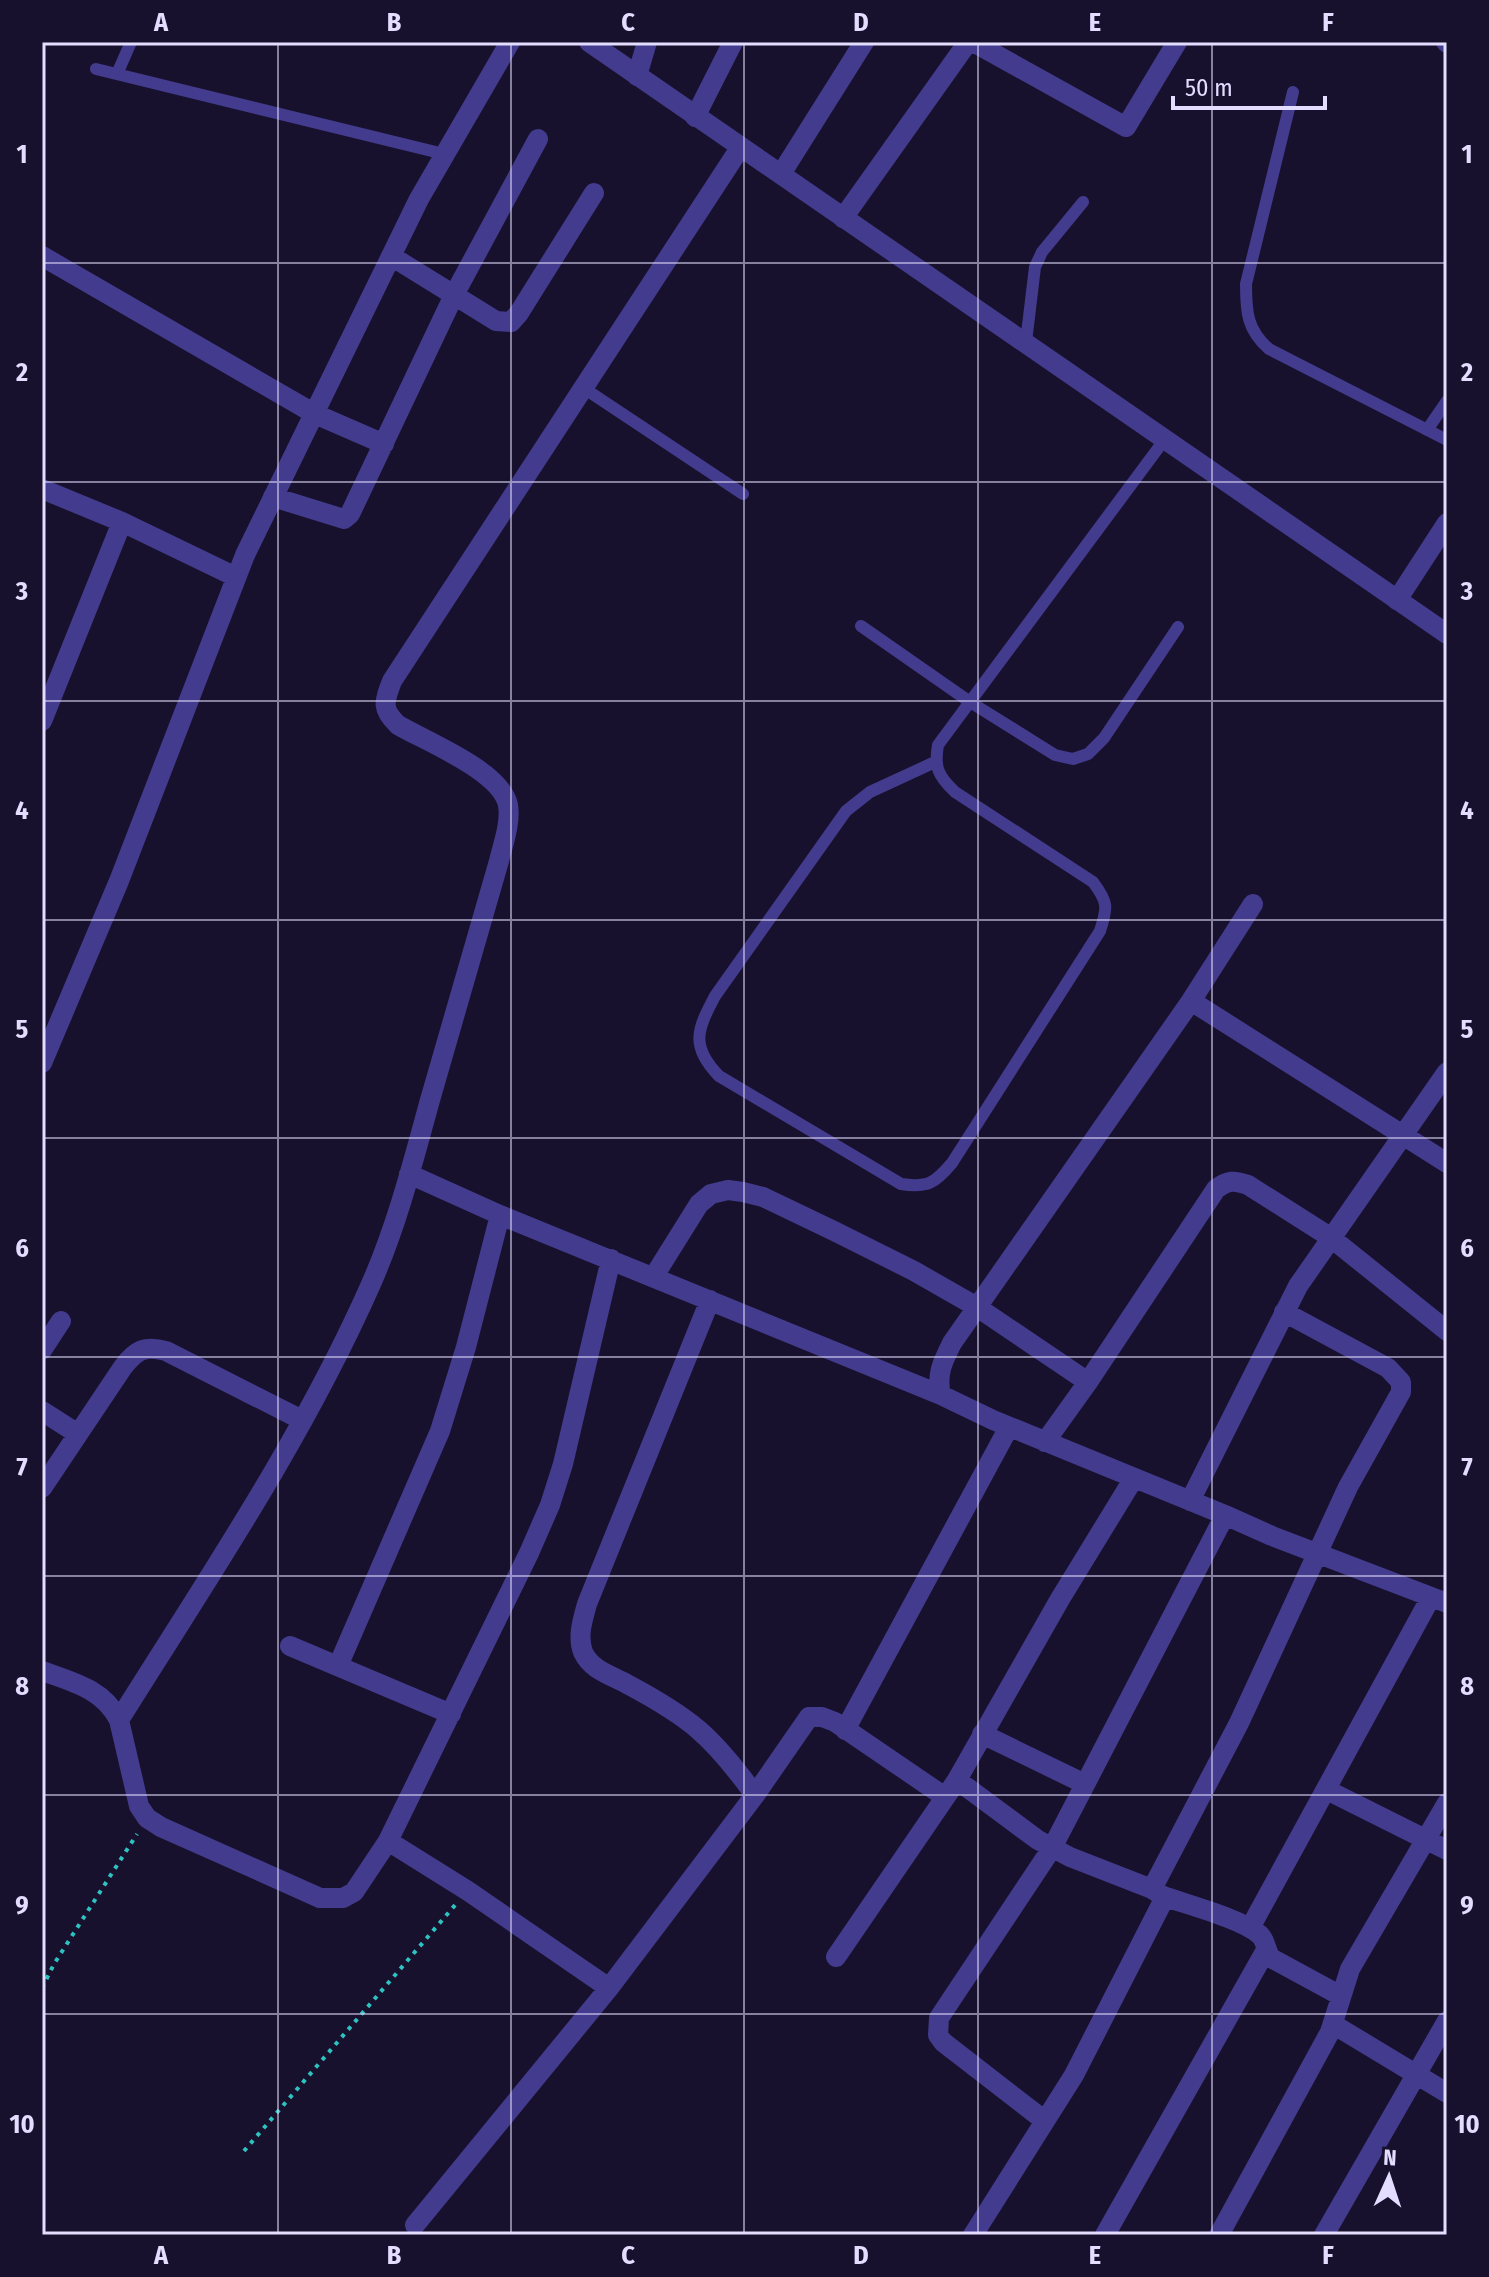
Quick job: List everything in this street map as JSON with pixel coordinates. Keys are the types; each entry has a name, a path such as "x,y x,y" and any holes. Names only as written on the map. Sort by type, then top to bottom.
{"street":[{"path":"42,1063 119,881 236,577 391,256 444,154 510,42"},
{"path":"637,76 647,42"},
{"path":"695,117 733,42"},
{"path":"781,174 864,42"},
{"path":"843,218 970,42 1126,127 1177,42"},
{"path":"593,44 1447,634"},
{"path":"273,497 344,519 355,506 454,295 538,139"},
{"path":"119,1720 255,1504 337,1358 372,1282 409,1174 499,861 508,807 502,789 486,775 398,725 387,715 385,700 392,681 740,148"},
{"path":"391,256 496,321 511,322 594,193"},
{"path":"42,256 315,414 384,444"},
{"path":"42,489 122,522 236,577"},
{"path":"42,721 122,522"},
{"path":"1397,600 1447,523"},
{"path":"941,1395 937,1380 952,1343 1191,1001 1253,904"},
{"path":"1191,1001 1447,1163"},
{"path":"1190,1501 1228,1430 1284,1312 1330,1237 1447,1072"},
{"path":"409,1174 500,1215 941,1395 1009,1427 1317,1555 1439,1600 1250,1928"},
{"path":"1045,1442 1216,1189 1226,1182 1235,1180 1248,1185 1330,1237 1447,1331"},
{"path":"654,1276 699,1204 711,1194 728,1190 743,1192 763,1197 914,1271 977,1307 1088,1382"},
{"path":"338,1666 440,1431 463,1359 500,1215"},
{"path":"42,1671 89,1688 113,1707 119,1720 139,1806 147,1818 320,1898 332,1899 354,1892 388,1841 550,1505 574,1422 611,1259"},
{"path":"710,1300 592,1591 580,1631 583,1652 595,1668 673,1709 693,1723 725,1754 755,1795"},
{"path":"973,2235 1074,2075 1348,1487 1401,1392 1401,1382 1388,1368 1284,1312"},
{"path":"42,1350 61,1321"},
{"path":"42,1488 134,1352 149,1347 166,1351 302,1420"},
{"path":"42,1411 78,1434"},
{"path":"845,1730 1009,1427"},
{"path":"836,1957 951,1789 1060,1599 1134,1478"},
{"path":"1045,2121 943,2042 936,2026 1052,1848 1225,1515"},
{"path":"290,1646 451,1714"},
{"path":"415,2225 609,1988 755,1795 809,1717 822,1717 1052,1848 1250,1928 1264,1938 1271,1958 1341,1996"},
{"path":"982,1734 1085,1784"},
{"path":"1327,1790 1447,1850"},
{"path":"1219,2235 1334,2021 1350,1969 1447,1803"},
{"path":"388,1841 468,1891 609,1988"},
{"path":"1105,2235 1266,1950"},
{"path":"1334,2021 1336,2026 1447,2093"},
{"path":"1324,2235 1447,2021"}],"lane":[{"path":"117,74 131,42"},
{"path":"96,69 444,154"},
{"path":"1293,92 1246,284 1246,316 1256,338 1269,349 1447,440"},
{"path":"1026,342 1035,267 1042,252 1083,202"},
{"path":"582,387 743,494"},
{"path":"1427,430 1447,401"},
{"path":"935,762 870,792 846,811 715,996 702,1020 699,1042 704,1060 719,1076 901,1184 920,1187 938,1179 952,1163 1100,931 1107,911 1103,896 1093,882 955,792 938,776 935,762 938,745 1165,439"},
{"path":"861,626 970,702 1055,755 1073,759 1088,754 1104,738 1178,627"}],"path":[{"path":"42,1988 54,1964 147,1818"},
{"path":"244,2151 468,1891"}]}
